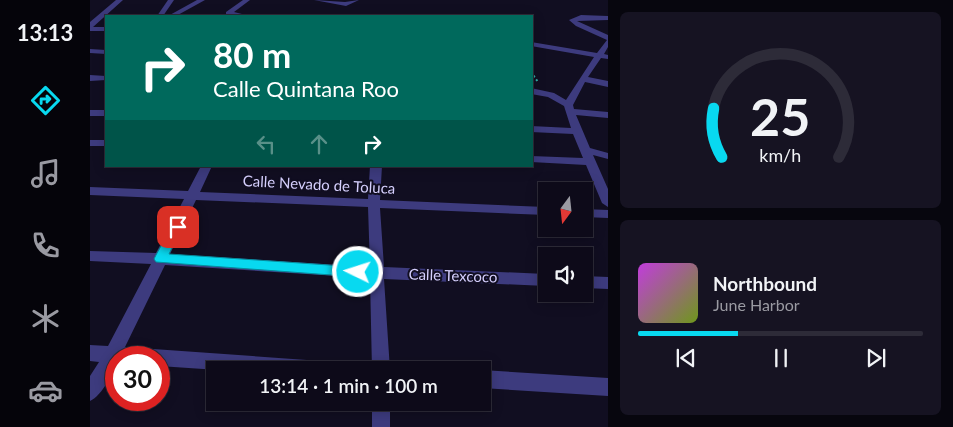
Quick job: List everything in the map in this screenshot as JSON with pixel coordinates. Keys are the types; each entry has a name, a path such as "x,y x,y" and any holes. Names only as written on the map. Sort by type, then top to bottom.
{"street":[{"path":"90,27 120,0"},
{"path":"161,15 171,0"},
{"path":"173,15 202,0"},
{"path":"238,15 228,13 247,0"},
{"path":"317,0 346,4 356,0"},
{"path":"608,18 581,16 572,20 578,25 608,38"},
{"path":"90,27 105,29"},
{"path":"608,42 573,93 569,108 576,130 608,203"},
{"path":"533,44 608,57"},
{"path":"90,52 105,52"},
{"path":"90,78 105,78"},
{"path":"584,79 608,84"},
{"path":"533,91 551,95 569,108 608,115"},
{"path":"90,113 105,113"},
{"path":"533,129 576,130"},
{"path":"90,143 105,143"},
{"path":"585,150 608,156"},
{"path":"533,159 590,162"},
{"path":"117,346 207,167"},
{"path":"376,167 374,204 381,361"},
{"name":"Calle Nevado de Toluca","path":"90,191 538,212"},
{"path":"593,213 608,214"},
{"name":"Calle Texcoco","path":"90,256 378,273 538,280"},
{"path":"593,282 608,283"},
{"path":"90,353 105,354"},
{"path":"170,358 210,361"},
{"path":"90,392 105,367"},
{"path":"491,380 608,386"},
{"path":"381,411 381,427"}],"route":[{"path":"178,227 161,259 358,272"}]}
